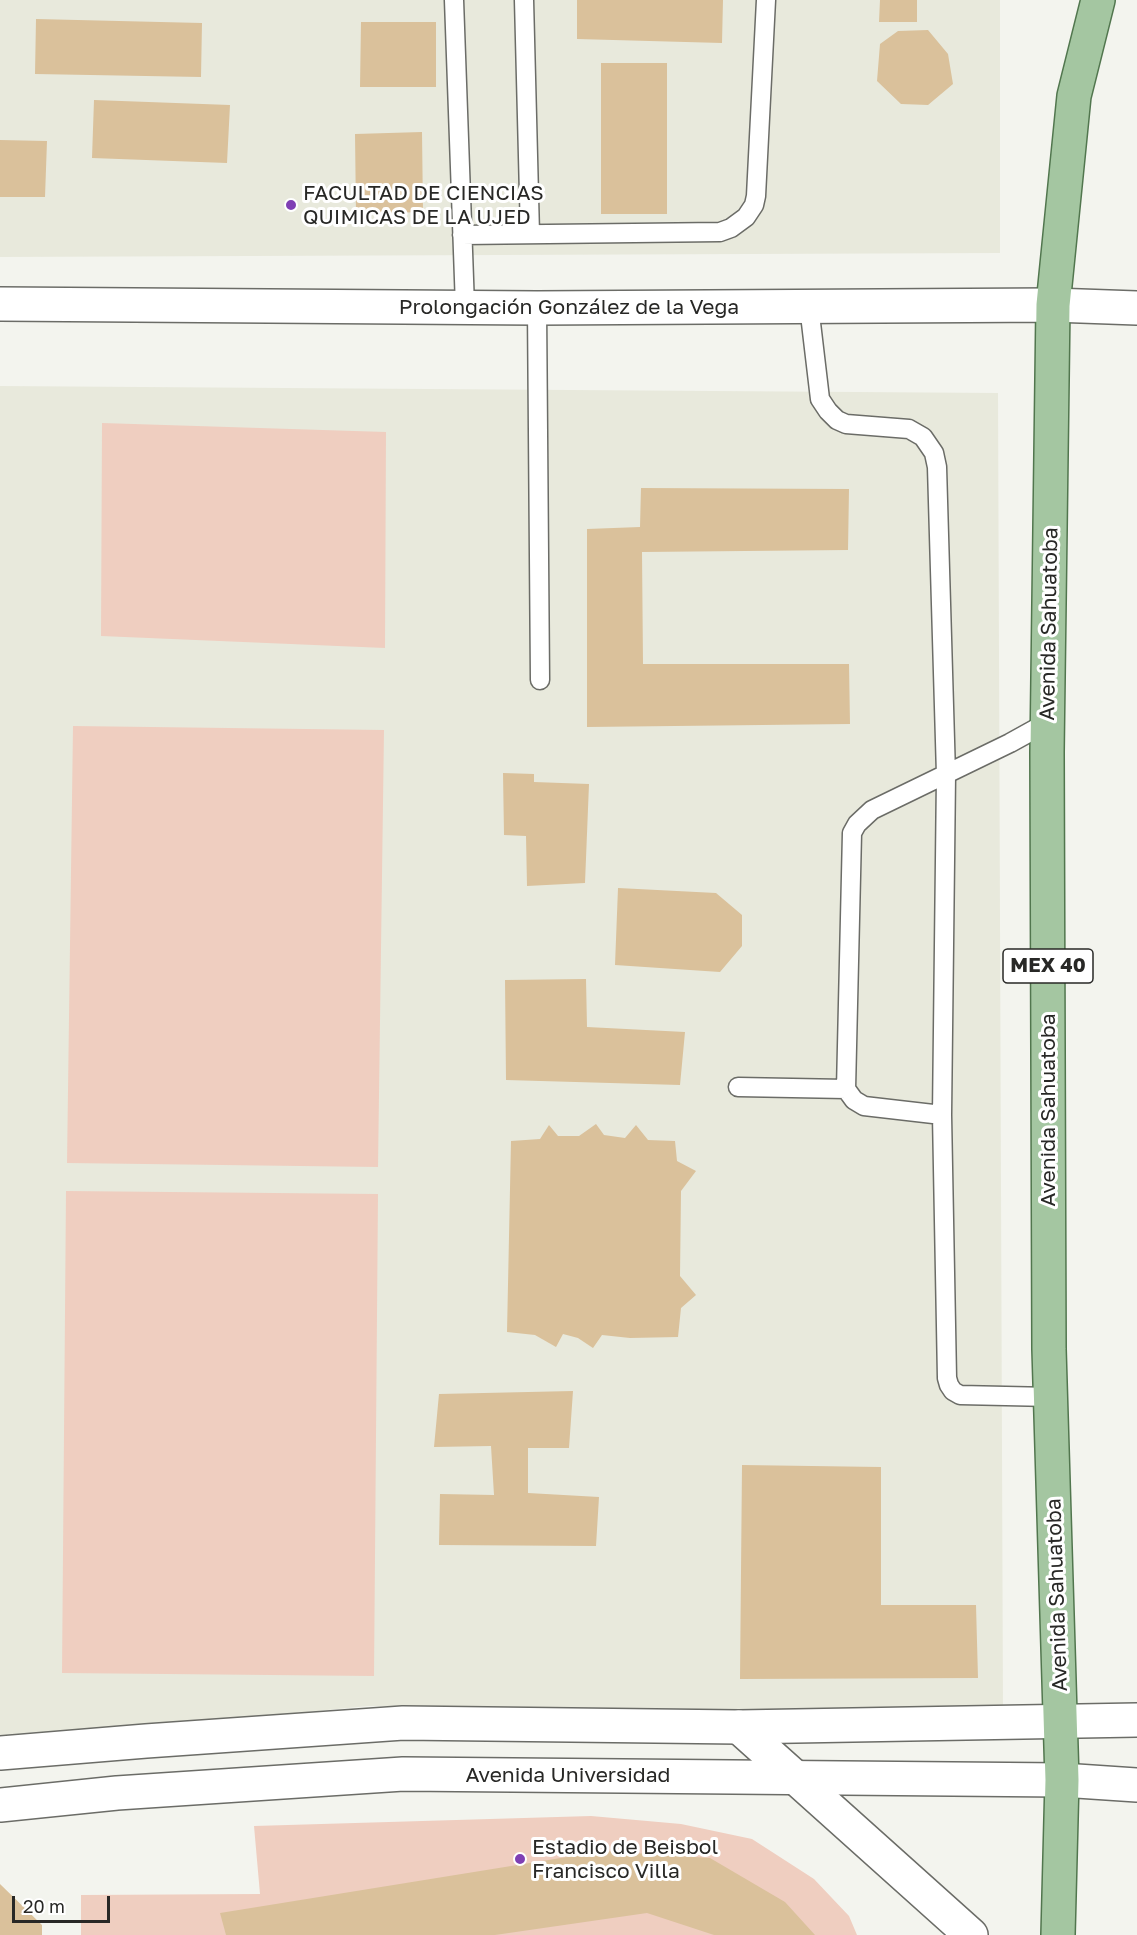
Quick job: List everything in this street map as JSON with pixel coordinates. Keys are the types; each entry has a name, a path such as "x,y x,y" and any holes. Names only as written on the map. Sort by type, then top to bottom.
{"main road":[{"name":"Avenida Sahuatoba","path":"1058,1935 1062,1780 1051,1397 1048,991 1048,722 1053,305 1074,96 1098,0"}],"street":[{"name":"Prolongación González de la Vega","path":"0,304 537,308 1053,305 1137,308"},
{"path":"0,1754 403,1723 739,1727 1137,1720"},
{"path":"403,1723 403,1774"},
{"path":"739,1727 971,1935"},
{"name":"Avenida Universidad","path":"0,1805 117,1793 403,1774 1062,1780 1137,1785"}],"lane":[{"path":"454,0 465,307"},
{"path":"524,0 530,234"},
{"path":"462,236 720,232 746,218 754,205 756,196 766,0"},
{"path":"809,306 820,399 828,411 837,420 846,424 909,429 923,437 934,453 937,467 946,775 942,1115 947,1378 953,1391 960,1395 1051,1397"},
{"path":"537,308 540,680"},
{"path":"942,1115 864,1106 854,1100 846,1089 852,833 857,824 872,810 1048,722"},
{"path":"738,1087 846,1089"}],"shaded area":[{"path":"0,0 1000,0 1000,253 0,257"},
{"path":"0,386 998,393 1003,1713 368,1706 0,1742"},
{"path":"102,423 386,432 385,648 101,636"},
{"path":"73,726 384,730 378,1167 67,1163"},
{"path":"66,1191 378,1194 374,1676 62,1673"},
{"name":"Estadio de Beisbol Francisco Villa","path":"591,1816 681,1824 752,1839 814,1879 849,1916 857,1935 81,1935 81,1895 260,1894 254,1826"}],"building":[{"path":"577,0 723,0 722,43 577,39"},
{"path":"880,0 917,0 917,22 879,22"},
{"path":"36,19 202,23 201,77 35,74"},
{"path":"361,22 436,22 436,87 360,87"},
{"path":"928,30 948,54 953,84 928,105 901,104 877,81 880,44 898,31"},
{"path":"601,63 667,63 667,214 601,214"},
{"path":"94,100 230,105 227,163 92,158"},
{"path":"422,132 423,212 356,214 355,134"},
{"path":"0,140 47,141 45,197 0,197"},
{"path":"641,488 849,489 848,550 642,552 643,664 849,664 850,724 587,727 587,529 640,527"},
{"path":"503,773 534,774 534,782 589,784 585,883 527,886 526,836 504,835"},
{"path":"618,888 716,893 742,915 742,946 720,972 615,965"},
{"path":"586,979 587,1027 685,1032 680,1085 506,1080 505,980"},
{"path":"596,1124 604,1135 625,1138 636,1125 648,1140 675,1141 677,1161 696,1171 681,1191 680,1276 696,1295 681,1308 678,1337 630,1338 602,1335 593,1348 578,1338 563,1334 556,1347 535,1335 507,1332 511,1141 540,1139 549,1125 558,1136 579,1136"},
{"path":"573,1391 569,1448 528,1448 528,1493 599,1497 596,1546 439,1545 440,1494 494,1495 491,1446 434,1447 439,1394"},
{"path":"742,1465 881,1467 881,1605 976,1605 978,1678 740,1679"},
{"path":"604,1851 710,1858 785,1902 815,1935 714,1935 647,1913 495,1935 226,1935 220,1913"},
{"path":"0,1884 42,1925 42,1935 0,1935"}],"place":[{"name":"FACULTAD DE CIENCIAS QUIMICAS DE LA UJED","path":"291,205"},
{"name":"Estadio de Beisbol Francisco Villa","path":"520,1859"}]}
